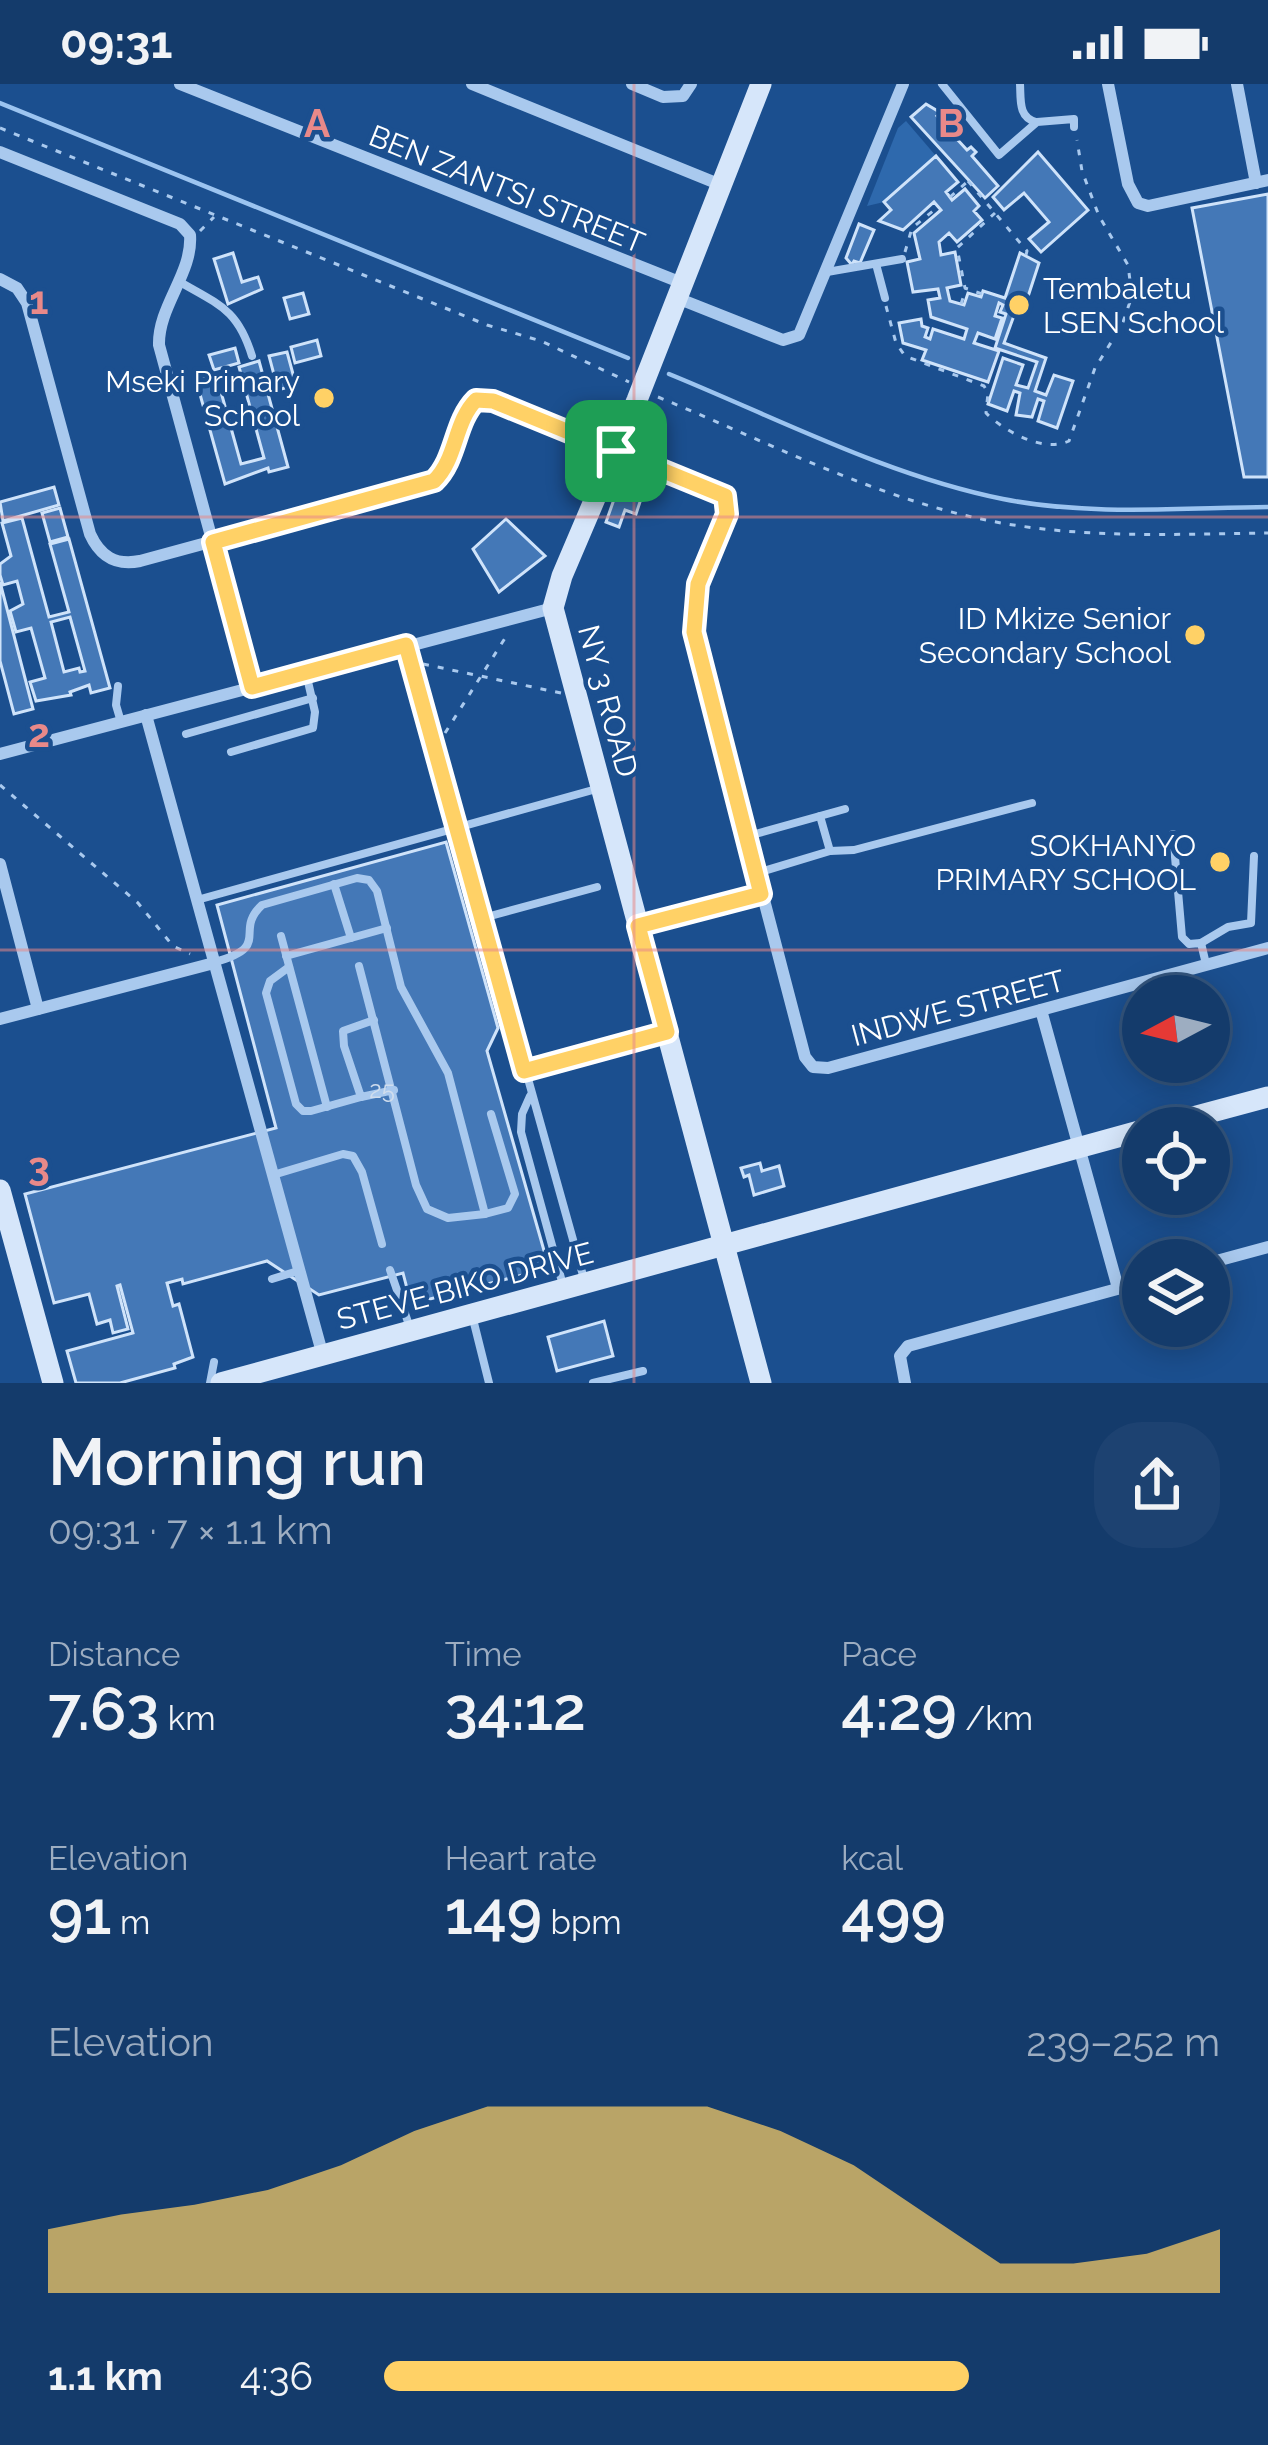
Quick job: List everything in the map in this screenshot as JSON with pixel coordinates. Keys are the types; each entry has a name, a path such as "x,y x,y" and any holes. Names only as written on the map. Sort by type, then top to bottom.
{"street":[{"name":"BEN ZANTSI STREET","path":"181,84 211,90 790,340 802,332 826,272"},
{"path":"472,84 721,185"},
{"path":"632,84 670,99 683,96 691,84"},
{"name":"NY 3 ROAD","path":"760,84 553,608 761,1383"},
{"path":"826,272 903,84"},
{"path":"1108,84 1132,196 1148,206 1262,182 1237,84"},
{"path":"0,152 180,224 191,242 160,328 159,345 252,687"},
{"path":"0,279 17,288 27,303 90,534 110,559 133,563 434,481 445,469 467,410 476,400 488,400 616,451"},
{"name":"INDWE STREET","path":"616,451 717,490 727,501 727,514 698,584 694,632 805,1057 813,1067 828,1068 1268,948"},
{"path":"0,754 553,608"},
{"path":"146,715 323,1356"},
{"path":"0,863 38,1009"},
{"path":"638,926 761,894"},
{"path":"0,1019 214,963"},
{"path":"1041,1010 1118,1288"},
{"path":"1228,1107 1268,1096"},
{"path":"1080,1148 1122,1136"},
{"name":"STEVE BIKO DRIVE","path":"217,1372 323,1356 1080,1148"},
{"path":"0,1190 4,1220 52,1383"},
{"path":"1230,1257 1268,1247"},
{"path":"905,1383 900,1356 908,1346 1122,1287"}],"lane":[{"path":"942,84 999,154 1036,122"},
{"path":"1020,84 1024,116 1036,122 1074,119 1075,127"},
{"path":"826,272 902,259"},
{"path":"876,264 884,298"},
{"path":"179,281 232,314 252,356"},
{"path":"406,645 531,1094 575,1286"},
{"path":"231,752 313,728 316,718 306,672"},
{"path":"118,686 116,706 121,722"},
{"path":"186,734 313,698"},
{"path":"197,900 600,788"},
{"path":"756,873 1032,803"},
{"path":"746,837 845,809"},
{"path":"820,816 830,851"},
{"path":"1173,834 1182,937 1189,944 1250,923 1254,856"},
{"path":"214,963 244,952 252,915 262,905 357,878 374,883 409,1006 448,1073 485,1214"},
{"path":"334,884 351,938"},
{"path":"483,918 597,887"},
{"path":"387,928 288,962 270,981 266,993 296,1104 303,1112 394,1090"},
{"path":"281,936 327,1107"},
{"path":"1201,943 1207,965"},
{"path":"359,965 416,1185 427,1209 448,1218 508,1208 515,1194 490,1114"},
{"path":"361,1097 341,1037 350,1027 374,1020"},
{"path":"524,1071 667,1032"},
{"path":"531,1094 522,1114 521,1132 575,1286"},
{"path":"273,1174 343,1154 353,1156 382,1244"},
{"path":"389,1270 412,1331"},
{"path":"272,1279 300,1271"},
{"path":"472,1314 489,1383"},
{"path":"593,1383 643,1371"},
{"path":"210,1383 217,1372"}],"path":[{"path":"884,298 896,344 904,356 984,386 986,413 1014,433 1051,446 1073,438 1095,368 1127,316 1132,296 1128,265 1100,216 1082,171 1075,127"},
{"path":"0,128 487,326 541,341 630,383"},
{"path":"950,197 969,181 1026,255"},
{"path":"902,259 912,228 938,207"},
{"path":"961,304 966,289 958,246 995,213"},
{"path":"198,231 215,216"},
{"path":"966,289 982,295"},
{"path":"651,394 884,490 1016,526 1103,535 1268,533"},
{"path":"436,747 514,623"},
{"path":"418,660 481,679 562,694"},
{"path":"0,785 138,903 173,946 195,956"}],"shaded area":[{"path":"906,121 936,156 884,202 867,206 898,128"}],"building":[{"path":"926,104 941,113 937,116 950,131 954,128 959,134 955,137 967,150 971,147 976,152 972,156 998,186 985,198 911,117"},
{"path":"1038,152 1088,210 1041,252 1029,239 1049,222 1024,193 1004,210 993,197"},
{"path":"936,156 958,182 946,192 952,200 965,189 979,206 974,211 982,220 957,242 949,233 939,242 941,255 955,252 961,285 947,288 950,301 964,305 968,293 981,297 983,291 1005,298 1020,253 1039,263 1023,312 1016,310 1004,343 1046,358 1035,391 1046,395 1054,375 1073,381 1057,428 1038,421 1044,401 1038,399 1032,417 1016,415 1020,393 1014,391 1007,411 988,404 1003,358 1023,365 1016,385 1028,388 1037,362 995,348 1006,314 1000,312 1003,305 999,303 995,316 1002,318 995,339 978,333 974,343 999,351 988,382 922,360 926,350 903,343 899,323 921,319 928,328 925,337 930,339 933,329 964,339 967,329 931,317 928,300 940,298 938,289 913,292 907,262 920,259 914,233 941,210 934,202 903,230 879,221 891,210 884,202"},
{"path":"1268,194 1268,477 1244,477 1192,208"},
{"path":"859,224 874,230 860,263 852,265 846,258"},
{"path":"233,253 242,282 258,277 262,289 228,304 214,259"},
{"path":"303,293 309,314 290,319 284,298"},
{"path":"317,340 321,356 295,363 291,347"},
{"path":"235,348 239,363 214,370 209,355"},
{"path":"287,352 296,385 278,390 269,356"},
{"path":"259,361 288,467 269,472 268,468 225,484 196,380 216,374 241,464 264,458 239,367"},
{"path":"54,487 59,505 3,521 0,502"},
{"path":"617,491 641,499 636,514 625,510 619,527 606,522"},
{"path":"60,508 68,537 50,542 42,513"},
{"path":"22,518 49,617 69,612 50,544 69,539 110,688 91,693 89,685 71,695 36,701 30,682 45,678 31,628 16,632 10,611 23,604 17,581 3,585 0,575 0,564 11,556 2,523","holes":["70,617 85,671 64,672 51,622"]},
{"path":"506,519 545,556 499,592 473,549"},
{"path":"0,582 33,709 14,714 0,661"},
{"path":"446,842 498,1028 487,1051 549,1268 411,1304 403,1273 319,1295 267,1261 183,1284 182,1279 167,1283 173,1306 179,1304 193,1357 174,1364 175,1368 120,1383 76,1383 67,1351 133,1333 120,1285 128,1329 113,1333 110,1320 97,1324 89,1294 54,1303 25,1194 276,1128 217,905"},
{"path":"760,1163 762,1171 779,1166 784,1186 754,1195 749,1175 744,1177 741,1168"},
{"path":"604,1321 613,1356 557,1371 548,1337"}],"waterway":[{"path":"0,103 628,358"},
{"path":"669,374 875,461 1003,499 1102,509 1268,507"}],"place":[{"name":"Tembaletu LSEN School","path":"1019,305"},
{"name":"Mseki Primary School","path":"324,398"},
{"name":"ID Mkize Senior Secondary School","path":"1195,635"},
{"name":"SOKHANYO PRIMARY SCHOOL","path":"1220,862"}],"route":[{"path":"476,400 488,400 616,451 717,490 727,501 727,514 698,584 694,632 761,894 638,926 667,1032 524,1071 406,645 252,687 213,542 434,481 445,469 467,410 476,400"}]}
